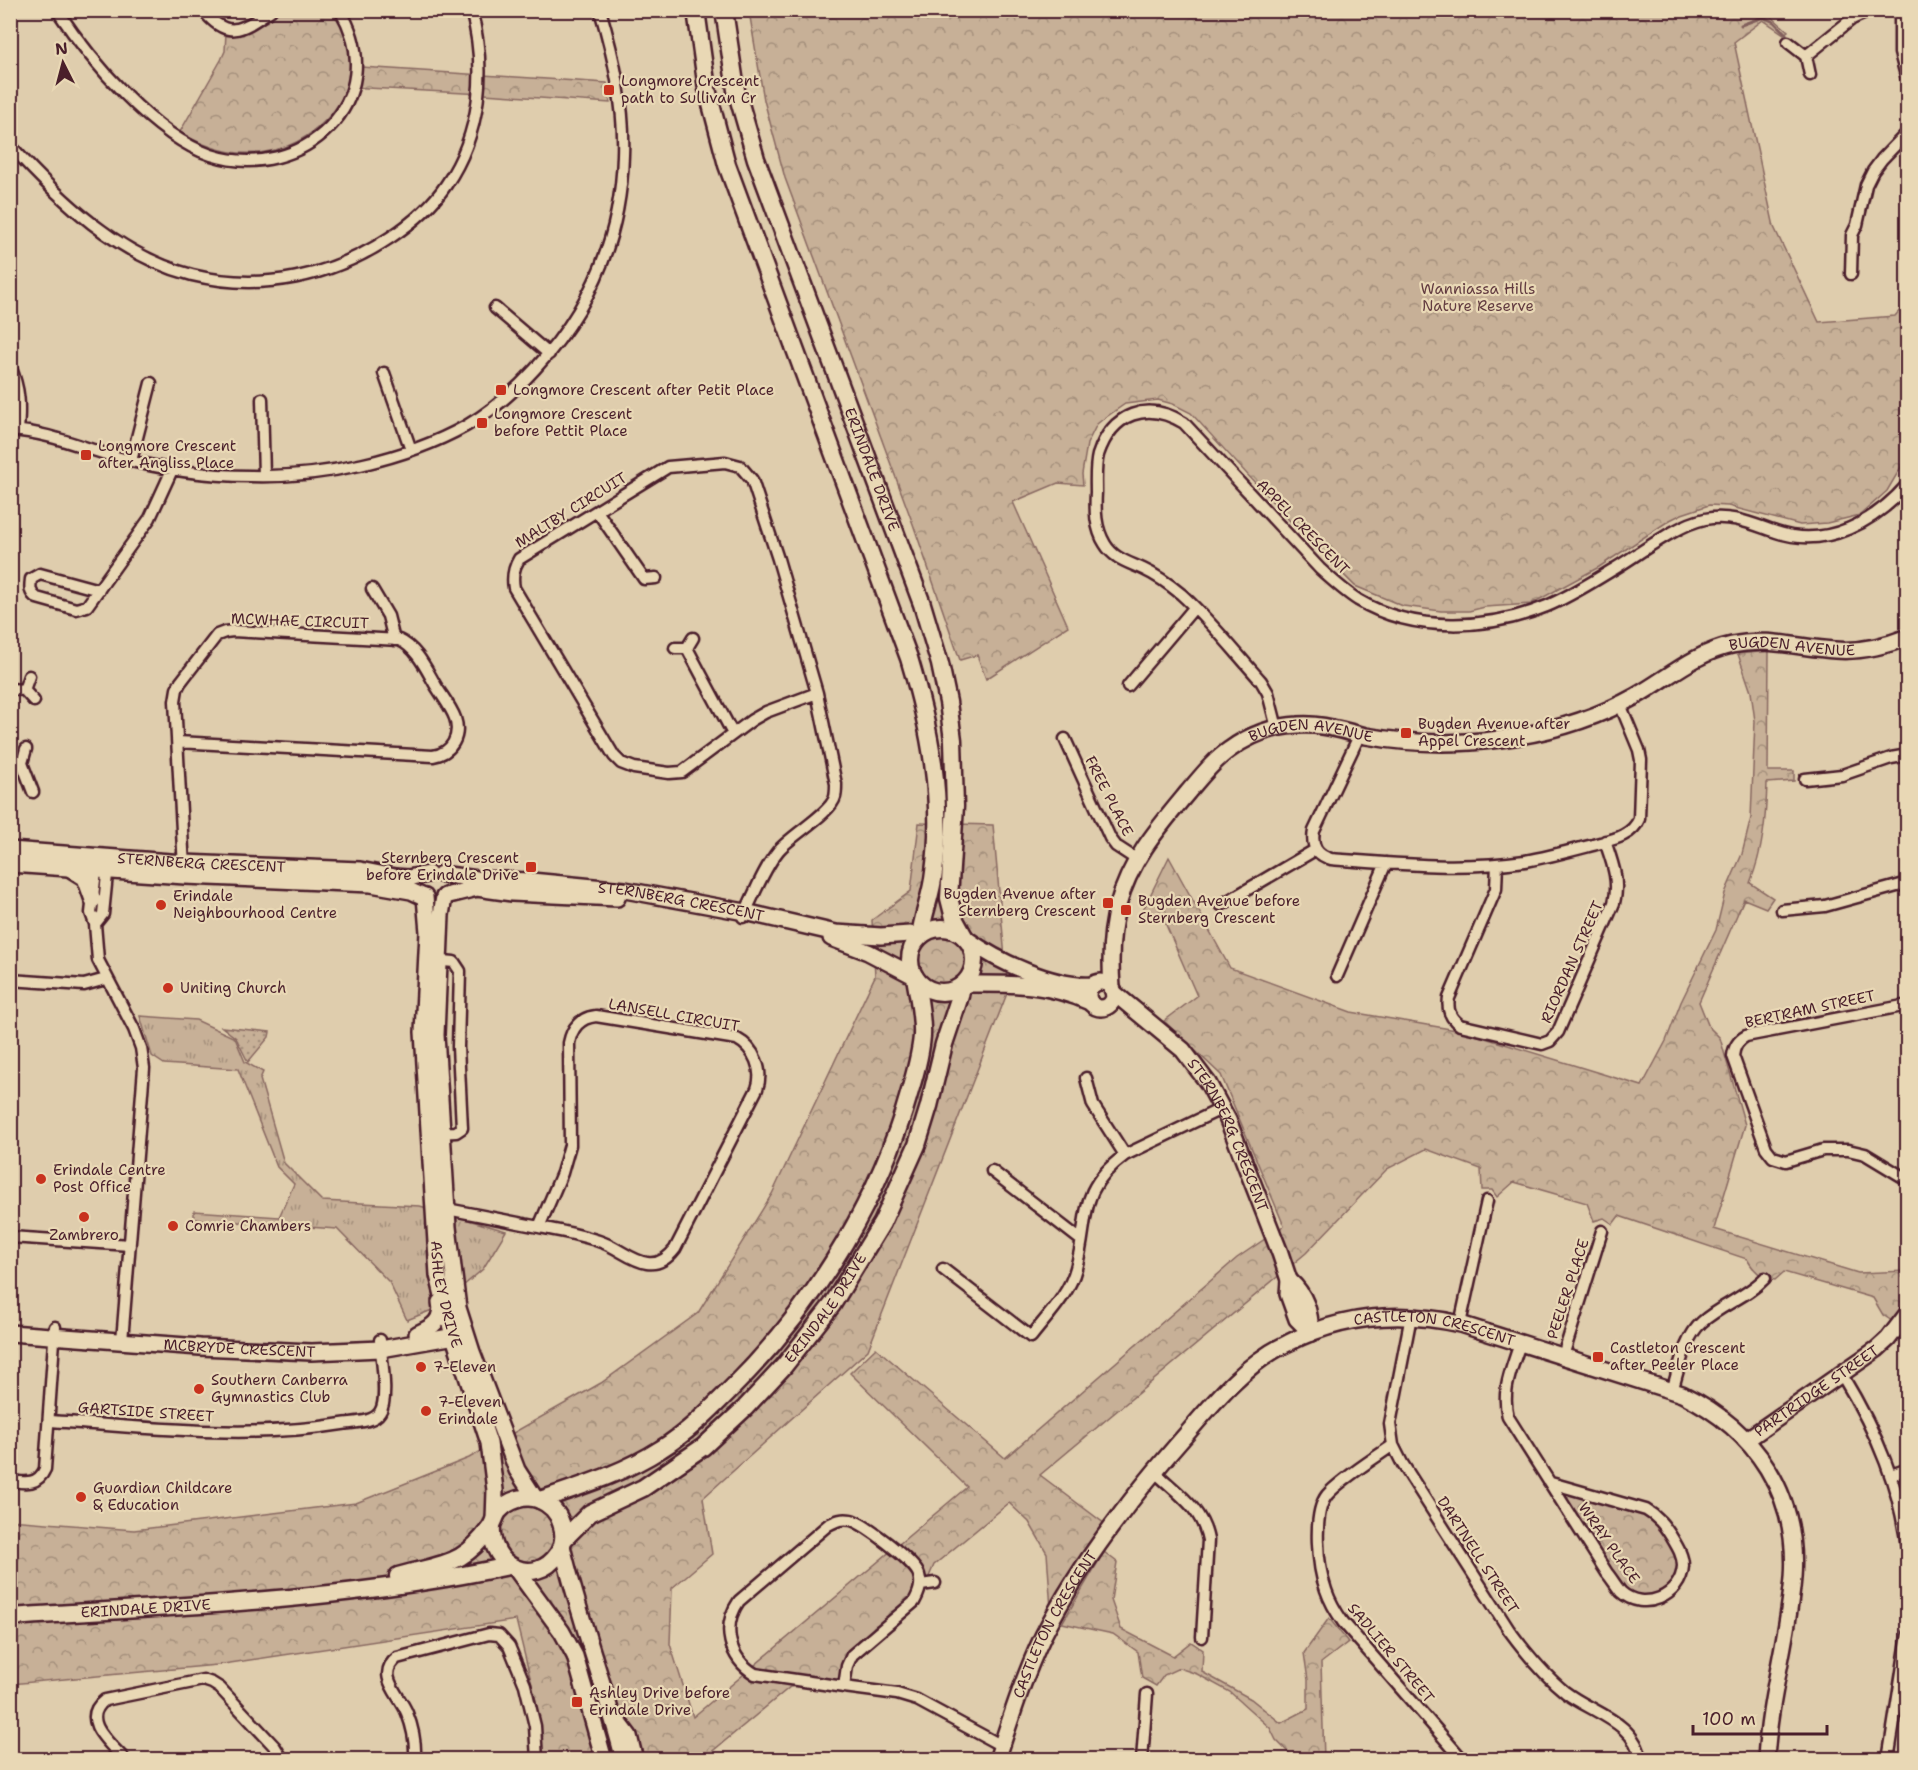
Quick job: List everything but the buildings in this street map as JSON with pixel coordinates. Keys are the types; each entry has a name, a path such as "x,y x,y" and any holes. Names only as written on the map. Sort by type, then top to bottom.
{"main road":[{"name":"ERINDALE DRIVE","path":"696,10 707,89 727,165 890,603 920,696 934,767 938,824 934,874 920,936"},
{"path":"717,10 731,91 756,159"},
{"name":"ERINDALE DRIVE","path":"724,10 736,90 756,159 922,604 938,654 948,702 955,773 955,806 948,898 954,918 966,939"},
{"path":"943,927 955,930 966,939 971,946 974,960 971,973 962,984 951,990 934,991 923,986 914,977 910,959 912,947 920,936 931,929 943,927"},
{"name":"ERINDALE DRIVE","path":"537,1499 609,1476 663,1448 688,1429 741,1379 807,1300 860,1215 900,1124 922,1036 914,977"},
{"name":"ERINDALE DRIVE","path":"563,1542 590,1513 643,1488 703,1447 745,1408 784,1366 832,1305 882,1223 917,1145 962,984"},
{"path":"537,1499 553,1508 559,1516 563,1542 556,1556 548,1564 537,1569 512,1568 498,1556 493,1546 493,1523 506,1505 515,1500 537,1499"},
{"name":"ERINDALE DRIVE","path":"283,1598 395,1577 446,1563 460,1557 473,1547 493,1523"},
{"name":"ERINDALE DRIVE","path":"10,1617 327,1595 512,1568"}],"street":[{"path":"57,10 116,84 175,136 193,148 213,156 254,161 274,158 302,147 335,124 345,110 354,85 356,66 355,48 350,30 340,10"},
{"path":"203,10 215,24 229,30 243,28 272,10"},
{"path":"10,145 53,189 103,232 146,258 176,270 207,278 238,282 270,282 331,269 374,248 401,230 431,204 459,163 473,127 479,82 478,47 471,10"},
{"path":"10,366 18,384 20,399 14,431 54,436 130,461 207,475 264,476 323,471 362,464 411,450 449,435 486,413 519,386 569,329 593,287 606,256 621,189 623,154 621,102 600,10"},
{"path":"1806,56 1852,19 1872,10"},
{"path":"1900,10 1900,53 1908,83"},
{"path":"1788,42 1806,56 1810,75"},
{"path":"1851,274 1852,235 1857,225 1866,185 1882,159 1908,132"},
{"path":"495,308 549,354"},
{"path":"384,374 411,450"},
{"path":"130,461 151,383"},
{"path":"262,399 264,476"},
{"name":"APPEL CRESCENT","path":"1277,728 1268,693 1261,681 1194,608 1162,579 1115,555 1106,546 1097,526 1095,512 1096,463 1104,440 1124,418 1144,411 1158,411 1171,415 1184,423 1338,586 1381,611 1403,619 1425,622 1456,624 1486,622 1545,607 1573,594 1680,529 1704,519 1730,518 1788,536 1810,537 1843,532 1873,517 1892,503 1908,484"},
{"name":"MALTBY CIRCUIT","path":"744,915 776,853 795,834 829,807 835,797 836,784 817,693 778,559 752,480 744,469 733,463 668,467 519,559 514,569 512,580 514,588 614,756 621,763 633,768 678,773 690,768 733,734 766,712 817,693"},
{"path":"99,590 40,574 31,579 30,587 37,598 76,609 87,606 99,590 150,518 172,470"},
{"path":"597,511 644,579"},
{"path":"644,579 656,578"},
{"path":"639,589 644,579"},
{"name":"MCWHAE CIRCUIT","path":"185,869 175,700 177,690 210,642 225,632 394,640 388,616 372,590"},
{"path":"1128,686 1194,608"},
{"name":"BUGDEN AVENUE","path":"1094,984 1106,969 1118,904 1136,859 1154,832 1212,764 1248,738 1277,728 1322,725 1405,741 1432,743 1500,739 1544,731 1620,704 1699,656 1730,645 1770,642 1827,650 1852,650 1866,649 1908,637"},
{"path":"687,648 693,638"},
{"path":"178,742 441,755 457,745 454,715 413,649 406,643 394,640"},
{"path":"675,648 687,648"},
{"path":"687,648 733,734"},
{"path":"24,690 29,676"},
{"path":"10,689 24,690 34,701"},
{"path":"1360,734 1314,831 1315,850 1322,857 1331,860 1431,866 1497,864 1552,856 1629,833 1636,826 1639,819 1641,760 1620,704"},
{"name":"FREE PLACE","path":"1065,739 1110,838 1116,846 1136,859"},
{"path":"27,749 16,763 33,792"},
{"path":"1805,779 1842,775 1891,758 1908,755"},
{"name":"RIORDAN STREET","path":"1497,864 1496,889 1449,998 1448,1010 1454,1021 1460,1025 1542,1044 1550,1041 1558,1032 1614,903 1617,880 1605,841"},
{"name":"STERNBERG CRESCENT","path":"10,850 103,864 371,884 411,891 424,897"},
{"path":"1221,905 1315,850"},
{"path":"1337,976 1386,863"},
{"name":"STERNBERG CRESCENT","path":"10,864 69,868 103,864"},
{"path":"103,864 93,900 92,913 98,960 134,1029 143,1058 122,1336"},
{"path":"95,924 103,914 103,864"},
{"path":"69,868 85,878 93,900"},
{"name":"STERNBERG CRESCENT","path":"185,869 360,870 408,878 434,874 477,879 531,881 595,887 836,933 920,936"},
{"path":"434,874 448,884 444,897 432,901 424,897 420,884 424,876 434,874"},
{"path":"1782,910 1825,906 1908,883"},
{"name":"STERNBERG CRESCENT","path":"444,897 477,888 512,894 664,900"},
{"name":"ASHLEY DRIVE","path":"424,897 433,960 436,1035 434,1133 444,1272 458,1308 465,1376 489,1443 495,1490 493,1523"},
{"name":"ASHLEY DRIVE","path":"433,960 444,897"},
{"name":"STERNBERG CRESCENT","path":"744,915 852,945 914,977"},
{"path":"962,984 1008,983 1036,986 1072,994 1099,1008 1111,995 1103,982 1071,985 1048,978 992,955 966,939"},
{"name":"BUGDEN AVENUE","path":"1110,957 1111,995"},
{"path":"433,960 454,962 460,971 458,1047 462,1128 456,1132 434,1133"},
{"path":"10,980 84,985 106,979"},
{"path":"1090,1002 1089,991 1094,984"},
{"name":"STERNBERG CRESCENT","path":"1111,995 1136,1011 1183,1050 1200,1072 1222,1108 1278,1247 1289,1280 1288,1294 1311,1333"},
{"name":"BERTRAM STREET","path":"1908,1005 1746,1036 1740,1039 1735,1046 1733,1056 1767,1148 1773,1157 1786,1161 1823,1150 1848,1149 1873,1158 1908,1180"},
{"name":"LANSELL CIRCUIT","path":"440,1208 578,1235 605,1243 644,1262 659,1262 675,1249 757,1089 760,1075 751,1050 745,1043 737,1039 596,1016 583,1019 576,1025 569,1043 571,1127 568,1155 539,1227"},
{"path":"1086,1078 1093,1105 1125,1155"},
{"path":"944,1269 1031,1337 1069,1286 1076,1268 1084,1214 1090,1195 1099,1179 1111,1165 1125,1155 1222,1108"},
{"path":"992,1171 1081,1240"},
{"path":"1460,1324 1487,1201"},
{"name":"PEELER PLACE","path":"1563,1356 1602,1231"},
{"path":"10,1237 130,1245"},
{"path":"444,1272 438,1321 420,1338 447,1352 465,1376"},
{"path":"1672,1391 1694,1332 1702,1322 1765,1278"},
{"name":"PARTRIDGE STREET","path":"1746,1440 1867,1358 1888,1339 1908,1313"},
{"name":"CASTLETON CRESCENT","path":"1000,1753 1018,1695 1035,1654 1059,1608 1155,1472 1226,1390 1255,1364 1288,1342 1336,1324 1374,1316 1411,1316 1435,1318 1460,1324 1672,1391 1702,1404 1721,1416 1746,1440 1768,1468 1779,1491 1790,1527 1793,1552 1791,1590 1766,1760"},
{"name":"DARTNELL STREET","path":"1411,1316 1390,1424 1393,1445 1402,1463 1509,1630 1527,1654 1567,1693 1623,1727 1636,1741 1641,1760"},
{"path":"1288,1342 1303,1317 1336,1324"},
{"name":"MCBRYDE CRESCENT","path":"10,1324 55,1332"},
{"name":"ASHLEY DRIVE","path":"459,1331 493,1405 517,1470 537,1499"},
{"name":"MCBRYDE CRESCENT","path":"10,1333 55,1332 297,1348 380,1344 459,1331"},
{"path":"10,1481 32,1482 42,1475 45,1469 55,1332"},
{"name":"WRAY PLACE","path":"1520,1343 1506,1387 1504,1402 1508,1417 1620,1590 1637,1601 1649,1602 1666,1596 1676,1586 1683,1567 1681,1553 1660,1519 1646,1510 1551,1483"},
{"name":"GARTSIDE STREET","path":"49,1421 220,1432 255,1432 322,1427 371,1419 380,1412 384,1399 380,1344"},
{"path":"1842,1375 1863,1410 1891,1474 1908,1557"},
{"path":"480,1419 493,1405"},
{"name":"SADLIER STREET","path":"1393,1445 1324,1500 1319,1521 1320,1569 1333,1606 1343,1622 1463,1760"},
{"path":"1891,1474 1908,1469"},
{"path":"1155,1472 1196,1510 1205,1527 1208,1540 1202,1637"},
{"path":"844,1687 847,1666 852,1655 914,1602 921,1585 919,1574 913,1564 862,1525 848,1519 837,1520 828,1525 739,1601 732,1610 729,1621 734,1654 746,1668 766,1677 897,1694 917,1700 1000,1753"},
{"path":"563,1542 569,1576 613,1715 624,1760"},
{"path":"512,1568 562,1632 575,1656 604,1760"},
{"path":"921,1585 935,1583"},
{"path":"416,1760 412,1727 406,1710 390,1686 388,1677 390,1666 397,1658 489,1634 499,1635 510,1646 525,1685 535,1726 537,1760"},
{"path":"1888,1760 1908,1634"},
{"path":"125,1760 99,1732 95,1723 98,1705 105,1700 204,1680 220,1688 275,1747 283,1760"},
{"path":"1142,1760 1147,1695"},
{"path":"613,1715 629,1737 635,1759"}],"green space":[{"path":"279,11 336,11 347,33 352,68 607,83 610,103 348,87 334,110 317,128 297,142 275,150 252,153 228,151 204,144 180,132 221,60 225,51 226,33 248,30"},
{"name":"Wanniassa Hills Nature Reserve","path":"749,11 1765,11 1788,31 1784,34 1763,20 1734,42 1774,227 1819,322 1895,316 1907,302 1907,457 1887,491 1860,515 1827,523 1800,525 1728,506 1709,505 1670,520 1599,567 1531,604 1485,607 1469,611 1441,611 1403,606 1355,586 1290,521 1191,413 1158,400 1125,404 1097,424 1087,444 1082,474 1083,485 1058,483 1013,502 1068,626 986,679 977,655 960,660 913,524 785,178 764,100"},
{"path":"1769,651 1768,771 1794,771 1794,781 1767,783 1763,834 1750,883 1773,898 1766,908 1744,899 1699,1002 1709,1027 1720,1038 1745,1125 1714,1229 1858,1273 1907,1271 1907,1296 1895,1323 1883,1315 1873,1298 1784,1272 1775,1280 1770,1279 1758,1273 1747,1259 1619,1216 1613,1224 1604,1218 1594,1221 1587,1203 1514,1182 1497,1197 1492,1190 1482,1190 1481,1169 1426,1149 1387,1169 1306,1253 1040,1475 1105,1524 1051,1609 1047,1553 1029,1522 1009,1503 934,1565 925,1586 848,1656 838,1682 790,1687 703,1759 535,1759 536,1701 516,1620 217,1665 11,1684 10,1520 134,1530 356,1503 469,1458 601,1383 698,1313 772,1194 875,976 872,920 911,891 919,823 993,825 1008,991 868,1350 703,1498 712,1554 672,1588 670,1644 693,1717 967,1487 850,1373 876,1348 1005,1458 1237,1258 1284,1226 1221,1075 1164,1021 1197,996 1163,918 1139,918 1169,857 1230,968 1351,1012 1462,1031 1642,1086 1666,1041 1681,1002 1716,930 1725,893 1742,854 1751,818 1755,721 1751,692 1738,654"},
{"path":"140,1016 196,1020 235,1038 245,1062 263,1072 260,1079 284,1163 322,1201 420,1206 506,1231 483,1269 437,1308 407,1320 389,1282 337,1229 194,1219 194,1211 279,1217 294,1184 277,1167 238,1069 164,1064 152,1056"},
{"path":"222,1027 270,1032 269,1037 248,1062 236,1038"},
{"path":"1570,1492 1644,1512 1668,1537 1679,1564 1675,1581 1656,1596 1635,1596 1623,1589 1567,1500"},
{"path":"1104,1552 1117,1562 1111,1600 1121,1629 1173,1656 1191,1642 1203,1650 1202,1672 1251,1699 1281,1723 1308,1709 1308,1680 1304,1653 1329,1618 1348,1642 1321,1663 1324,1759 1295,1759 1276,1740 1270,1728 1230,1692 1197,1674 1179,1668 1164,1675 1156,1686 1142,1678 1138,1652 1113,1634 1062,1623"}],"waterway":[{"path":"1741,25 1763,17 1774,22 1786,34"}],"place":[{"name":"Longmore Crescent path to Sullivan Cr","path":"609,90"},
{"name":"Longmore Crescent after Petit Place","path":"501,390"},
{"name":"Longmore Crescent before Pettit Place","path":"482,423"},
{"name":"Longmore Crescent after Angliss Place","path":"86,455"},
{"name":"Bugden Avenue after Appel Crescent","path":"1406,733"},
{"name":"Sternberg Crescent before Erindale Drive","path":"531,867"},
{"name":"Bugden Avenue after Sternberg Crescent","path":"1108,903"},
{"name":"Erindale Neighbourhood Centre","path":"161,905"},
{"name":"Bugden Avenue before Sternberg Crescent","path":"1126,910"},
{"name":"Uniting Church","path":"168,988"},
{"name":"Erindale Centre Post Office","path":"41,1179"},
{"name":"Zambrero","path":"84,1217"},
{"name":"Comrie Chambers","path":"173,1226"},
{"name":"Castleton Crescent after Peeler Place","path":"1598,1357"},
{"name":"7-Eleven","path":"421,1367"},
{"name":"Southern Canberra Gymnastics Club","path":"199,1389"},
{"name":"7-Eleven Erindale","path":"426,1411"},
{"name":"Guardian Childcare & Education","path":"81,1497"},
{"name":"Ashley Drive before Erindale Drive","path":"577,1702"}]}
